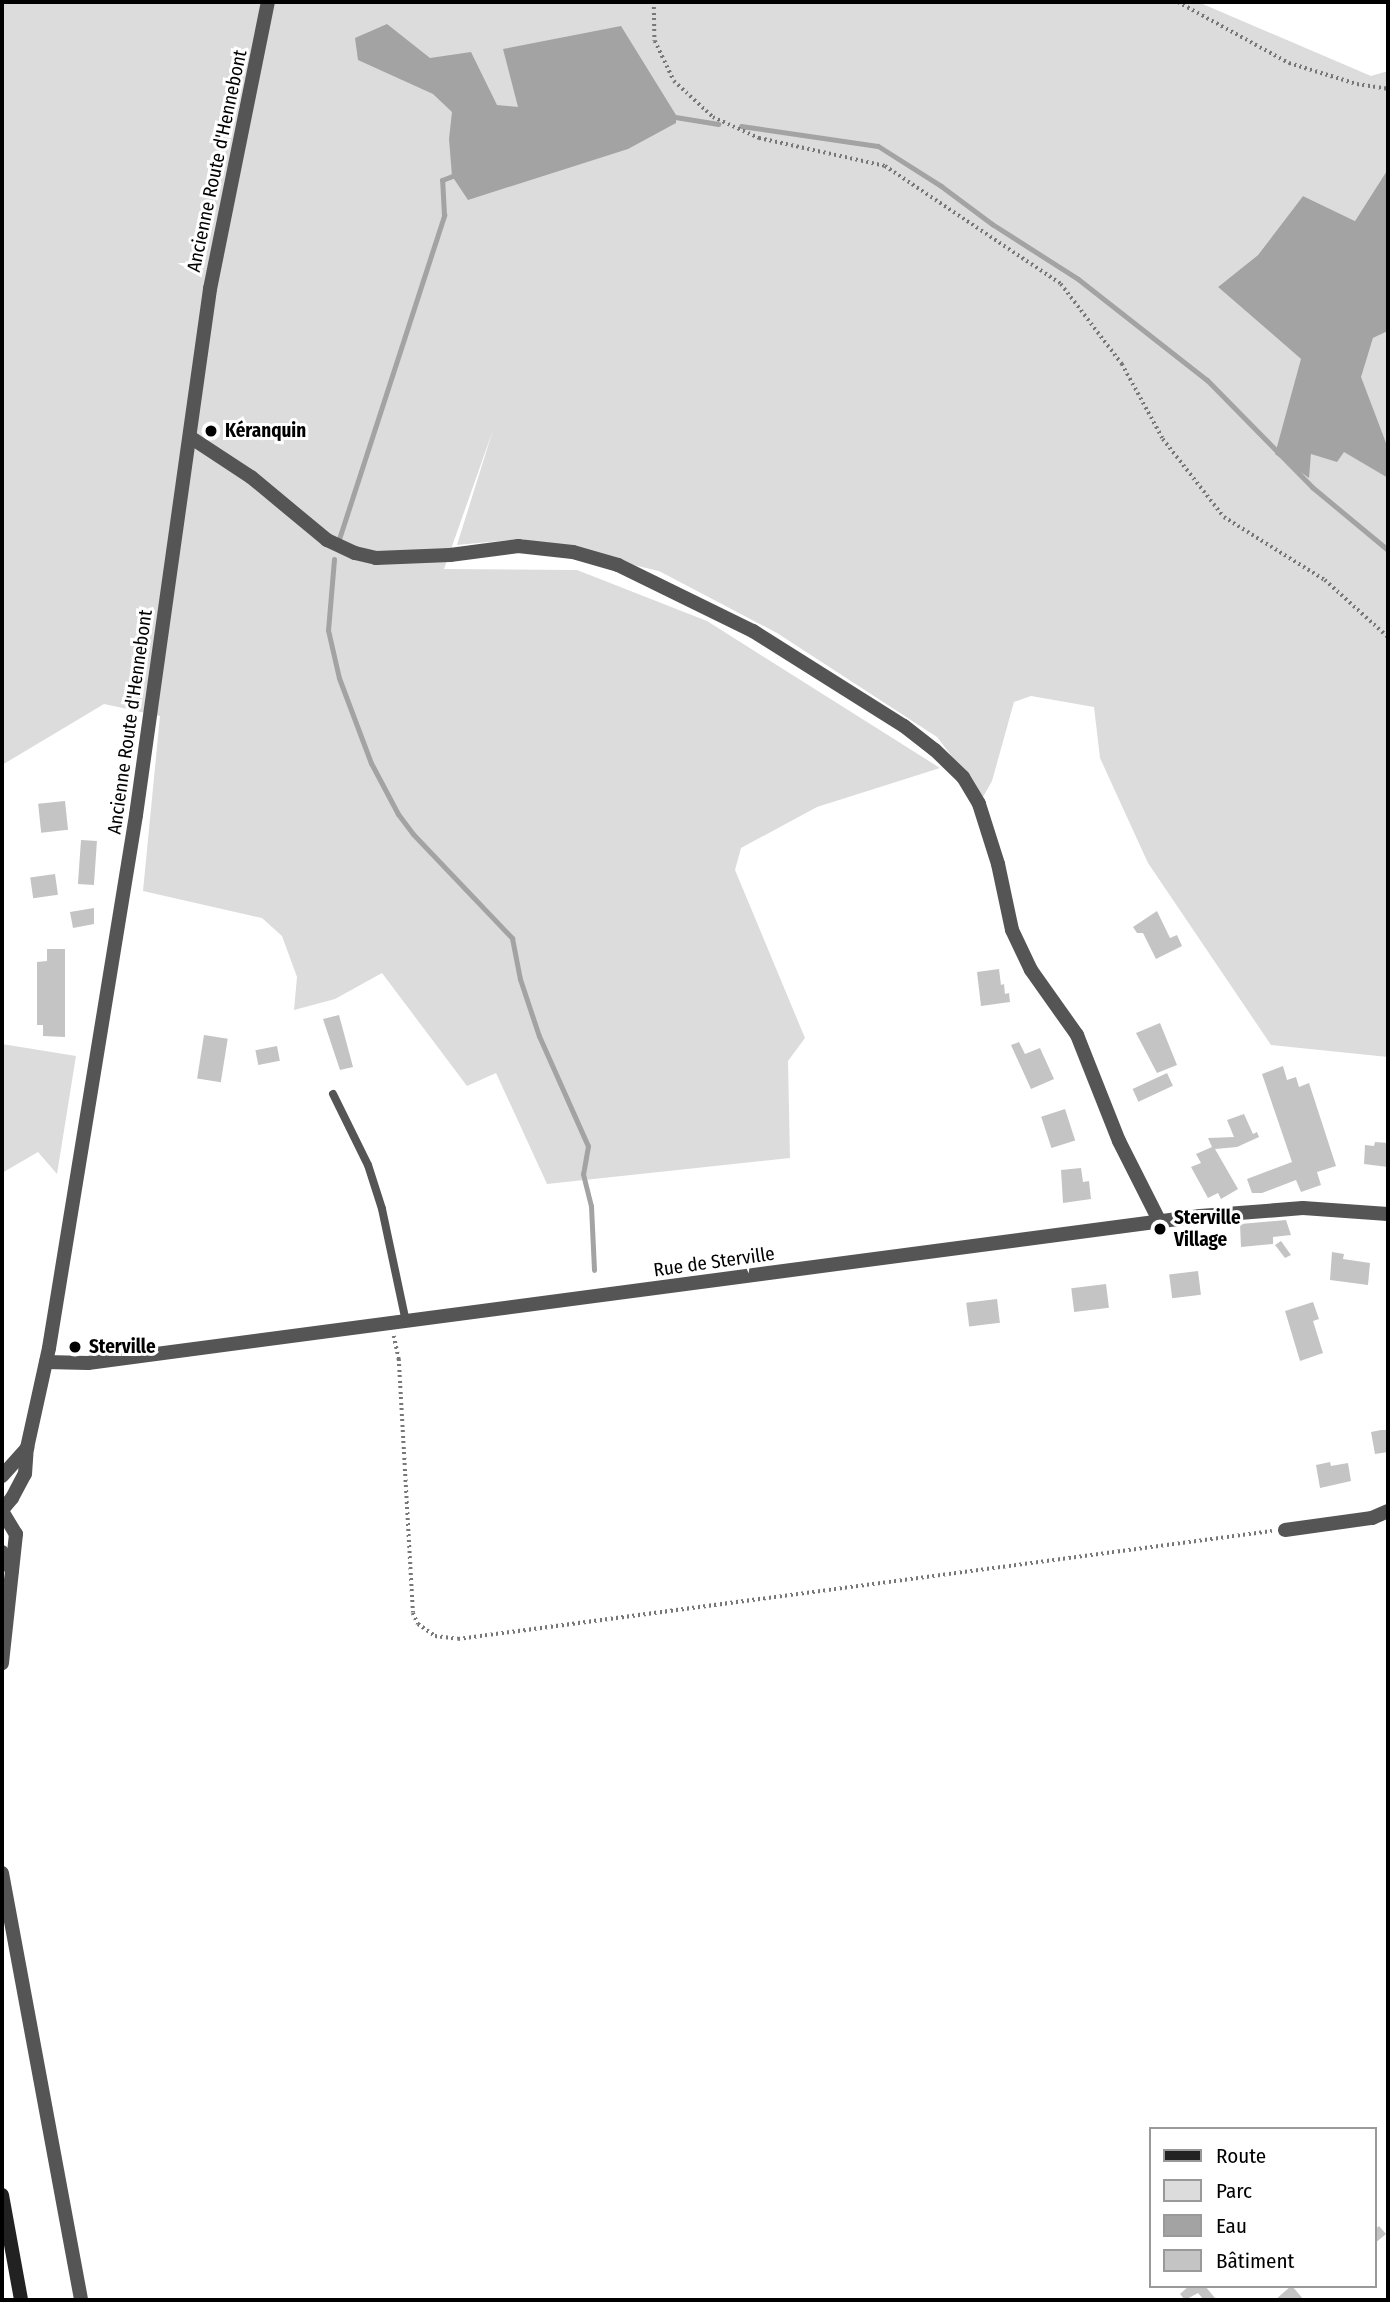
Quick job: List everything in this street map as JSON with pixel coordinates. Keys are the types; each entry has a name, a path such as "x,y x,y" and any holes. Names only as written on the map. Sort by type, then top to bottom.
{"main road":[{"path":"2,2195 21,2300"}],"street":[{"name":"Ancienne Route d'Hennebont","path":"2,1511 25,1474 27,1448 46,1362 136,815 210,289 268,2"},
{"path":"190,437 251,477 327,540 355,553 376,558 450,555 519,546 573,552 618,565 754,631 904,726 935,750 963,777 979,804 995,853 1012,930 1031,970 1077,1035 1119,1141 1160,1222"},
{"name":"Rue de Sterville","path":"46,1362 88,1363 1160,1222 1303,1208 1388,1214"},
{"path":"2,1476 27,1448"},
{"path":"2,1511 16,1534 2,1663"},
{"path":"1285,1530 1372,1518 1388,1511"},
{"path":"2,1552 12,1571"},
{"path":"2,1873 81,2300"}],"lane":[{"path":"333,1094 363,1152 379,1198 399,1323"}],"path":[{"path":"654,2 655,41 674,81 713,117 759,138 885,166 1061,284 1122,364 1163,439 1224,517 1325,580 1388,637"},
{"path":"1178,2 1289,63 1357,84 1388,89"},
{"path":"399,1323 413,1613 418,1624 435,1636 458,1639 1285,1530"}],"green space":[{"path":"2,2 1198,2 1371,76 1388,71 1388,169 1355,221 1303,196 1258,255 1218,287 1301,359 1308,478 1311,454 1344,451 1388,478 1388,1057 1271,1045 1148,863 1100,758 1094,707 1031,696 1014,702 992,781 983,797 937,737 777,633 659,571 522,539 457,545 493,430 444,569 577,570 707,621 940,768 817,807 741,848 735,870 805,1038 788,1061 790,1158 547,1184 496,1073 467,1086 382,973 335,999 294,1010 297,977 282,936 262,918 143,891 160,716 104,704 2,765"},
{"path":"1388,331 1388,448 1360,377 1373,338"},
{"path":"2,1044 76,1056 57,1174 38,1152 2,1173"}],"water":[{"path":"387,24 430,58 471,52 497,105 518,107 503,49 621,26 676,115 676,123 628,149 468,200 452,176 449,139 452,112 433,94 358,60 355,38"},
{"path":"1388,169 1388,331 1373,338 1361,377 1388,448 1388,478 1344,452 1337,462 1311,454 1309,478 1275,454 1301,359 1218,287 1258,255 1303,196 1355,221"}],"building":[{"path":"65,801 68,830 41,833 38,804"},
{"path":"81,840 97,841 94,885 78,884"},
{"path":"55,874 58,895 33,898 30,877"},
{"path":"94,908 94,924 73,928 70,912"},
{"path":"1157,911 1170,938 1177,935 1182,946 1156,959 1143,933 1137,933 1133,927"},
{"path":"47,949 65,949 65,1037 43,1036 43,1025 37,1025 37,962 47,961"},
{"path":"999,969 1001,985 1004,984 1005,994 1009,993 1010,1002 981,1006 977,972"},
{"path":"339,1015 353,1067 340,1070 323,1019"},
{"path":"1160,1023 1177,1065 1157,1073 1136,1033"},
{"path":"204,1035 228,1039 221,1082 197,1078"},
{"path":"1019,1042 1025,1054 1040,1048 1054,1079 1031,1089 1011,1045"},
{"path":"277,1046 280,1061 258,1065 255,1050"},
{"path":"1283,1066 1287,1080 1296,1077 1299,1087 1309,1083 1336,1166 1317,1172 1321,1185 1301,1192 1296,1180 1262,1193 1252,1193 1247,1179 1292,1162 1262,1074"},
{"path":"1167,1073 1173,1086 1138,1102 1133,1089"},
{"path":"1065,1109 1075,1140 1051,1148 1041,1117"},
{"path":"1244,1114 1253,1134 1257,1132 1259,1137 1237,1147 1215,1149 1238,1189 1221,1199 1218,1193 1208,1198 1191,1167 1201,1163 1196,1154 1212,1147 1208,1138 1234,1137 1227,1120"},
{"path":"1375,1142 1388,1143 1388,1167 1364,1164 1365,1145 1374,1146"},
{"path":"1081,1168 1083,1182 1089,1181 1091,1199 1063,1203 1061,1170"},
{"path":"1286,1220 1291,1235 1273,1237 1273,1244 1241,1247 1240,1224"},
{"path":"1281,1241 1291,1255 1285,1258 1275,1245"},
{"path":"1332,1252 1344,1254 1343,1259 1370,1263 1368,1285 1330,1280"},
{"path":"1198,1271 1201,1295 1172,1298 1169,1275"},
{"path":"1106,1284 1109,1308 1074,1312 1071,1288"},
{"path":"997,1299 1000,1323 969,1327 966,1303"},
{"path":"1313,1302 1319,1319 1313,1321 1323,1353 1300,1361 1285,1311"},
{"path":"1388,1430 1388,1452 1375,1454 1371,1432"},
{"path":"1330,1462 1331,1466 1348,1463 1351,1481 1320,1488 1316,1465"},
{"path":"1379,2226 1386,2234 1376,2242 1376,2228"},
{"path":"1187,2288 1207,2288 1215,2298 1204,2300 1198,2293 1185,2300 1180,2294"},
{"path":"1289,2288 1294,2288 1304,2300 1275,2300"}],"waterway":[{"path":"669,116 718,124"},
{"path":"741,126 878,146 941,186 992,224 1078,279 1207,380 1312,487 1388,550"},
{"path":"339,539 444,215 442,180 458,174"},
{"path":"334,559 328,630 339,678 371,763 398,814 413,834 512,938 520,979 539,1036 588,1146 583,1174 591,1206 594,1270"}],"place":[{"name":"Kéranquin","path":"211,431"},
{"name":"Sterville Village","path":"1160,1229"},
{"name":"Sterville","path":"75,1347"}]}
